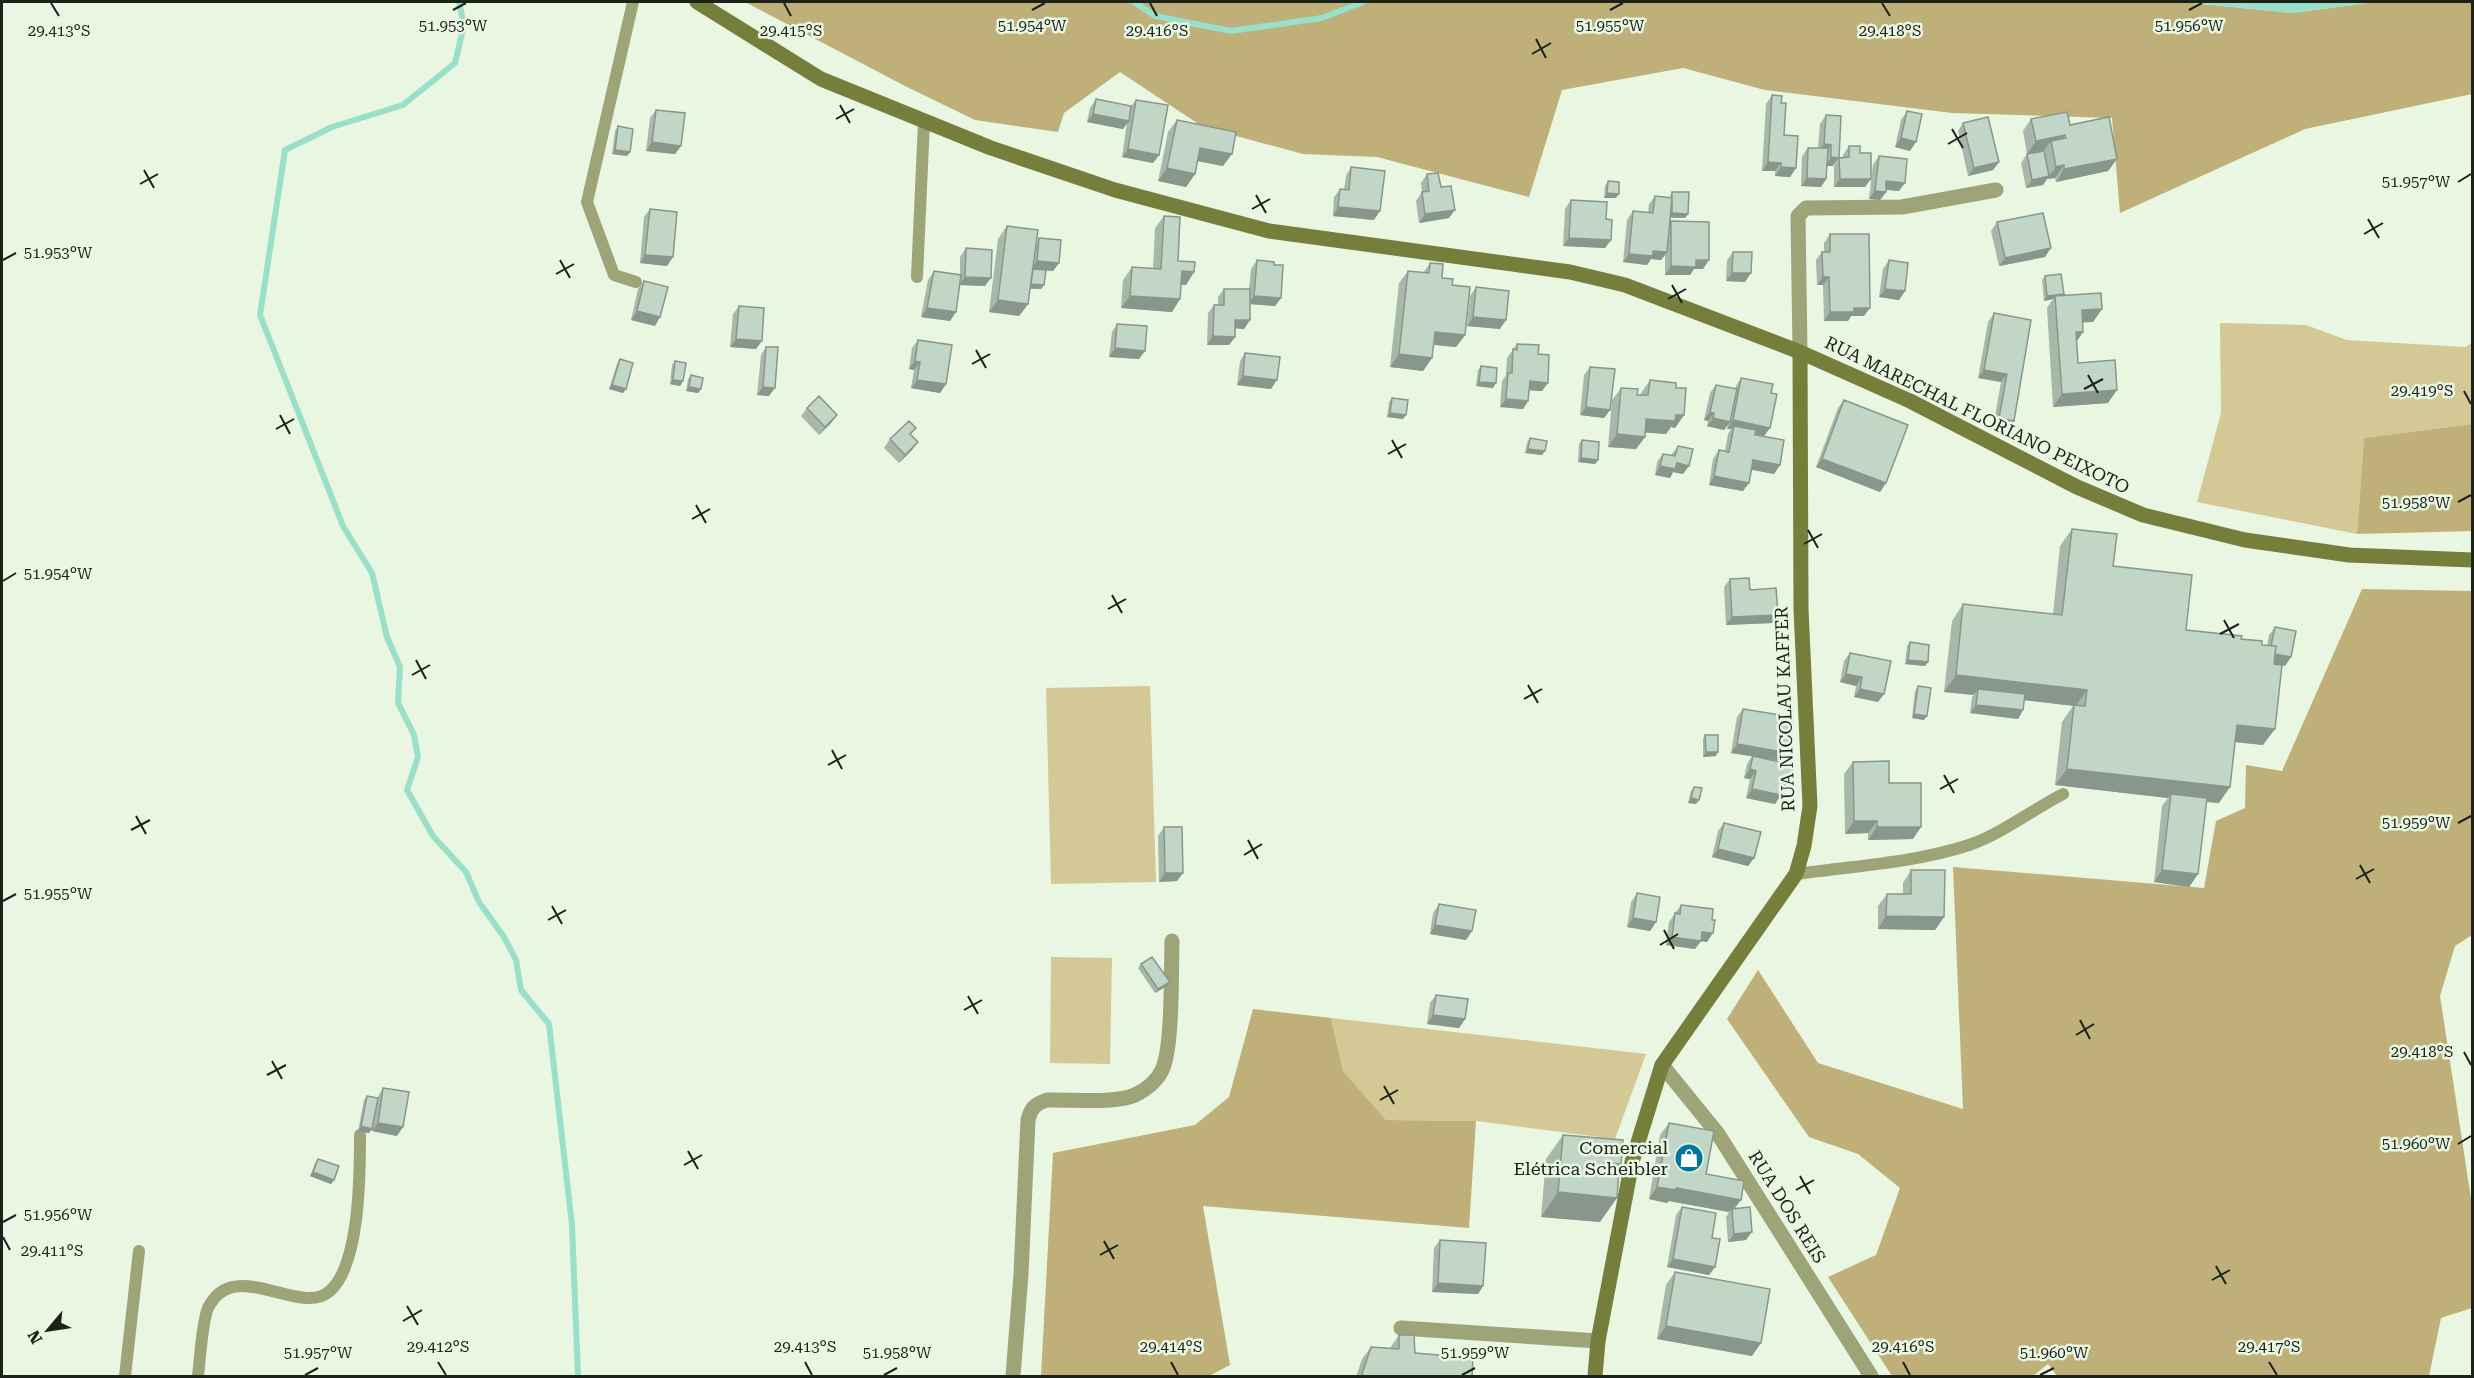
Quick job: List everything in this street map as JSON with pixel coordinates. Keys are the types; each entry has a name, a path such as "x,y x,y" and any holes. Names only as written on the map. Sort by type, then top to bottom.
{"main road":[{"name":"RUA MARECHAL FLORIANO PEIXOTO","path":"697,2 821,79 991,148 1114,189 1269,231 1570,272 1625,285 1800,352 1910,400 2076,487 2143,515 2257,542 2349,555 2472,560"},
{"name":"RUA NICOLAU KAFFER","path":"1595,1377 1598,1341 1632,1162 1662,1065 1796,874 1804,846 1810,806 1801,609 1800,352"}],"street":[{"name":"RUA NICOLAU KAFFER","path":"1800,352 1798,216 1806,208 1902,207 1996,190"},
{"path":"1013,1377 1030,1110 1037,1103 1047,1100 1118,1099 1134,1095 1151,1084 1162,1070 1168,1047 1172,941"},
{"name":"RUA DOS REIS","path":"1662,1065 1718,1134 1871,1377"},
{"path":"1401,1328 1598,1341"}],"lane":[{"path":"633,2 586,202 614,275 636,282"},
{"path":"917,277 924,122"},
{"path":"1796,874 1906,859 1968,845 2005,828 2063,794"},
{"path":"198,1377 208,1309 225,1290 237,1287 258,1288 309,1298 329,1293 342,1276 359,1201 360,1136"},
{"path":"125,1377 139,1251"}],"shaded area":[{"path":"745,2 2182,2 2292,13 2375,2 2472,2 2472,94 2305,129 2120,213 2112,118 1952,113 1765,90 1683,68 1562,90 1529,197 1377,157 1303,154 1203,127 1120,72 1064,113 1058,132 975,120"},
{"path":"2220,323 2306,325 2347,340 2465,347 2472,343 2472,424 2364,438 2357,534 2197,502 2221,413"},
{"path":"2472,424 2472,531 2357,534 2364,438"},
{"path":"2362,589 2472,591 2472,935 2455,946 2440,996 2472,1205 2472,1308 2441,1318 2429,1376 2057,1376 2048,1364 2033,1376 1892,1376 1828,1277 1876,1255 1900,1188 1858,1154 1809,1137 1727,1019 1758,970 1818,1063 1963,1109 1953,867 2204,888 2216,821 2245,808 2246,765 2282,771"},
{"path":"1150,686 1156,882 1051,884 1046,688"},
{"path":"1051,957 1112,958 1110,1064 1050,1063"},
{"path":"1253,1009 1331,1018 1343,1071 1386,1120 1476,1121 1469,1228 1203,1206 1230,1365 1209,1376 1041,1376 1053,1153 1195,1125 1229,1097"},
{"path":"1331,1018 1646,1054 1615,1139 1476,1121 1386,1120 1343,1071"}],"water":[{"path":"2182,2 2375,2 2292,13"}],"building":[{"path":"1772,95 1782,96 1781,103 1786,103 1784,135 1798,136 1796,168 1781,167 1781,163 1768,162"},
{"path":"1096,99 1131,106 1129,121 1093,114"},
{"path":"1136,100 1168,105 1159,155 1128,149"},
{"path":"656,110 685,113 681,146 652,142"},
{"path":"1907,111 1922,114 1916,142 1901,138"},
{"path":"2067,112 2070,125 2109,117 2117,159 2064,169 2064,165 2056,167 2051,141 2066,138 2065,135 2036,141 2031,119"},
{"path":"1826,115 1841,116 1839,158 1831,157 1831,145 1824,144"},
{"path":"1988,117 1999,162 1974,168 1963,123"},
{"path":"1177,120 1236,132 1232,154 1200,148 1195,174 1167,168"},
{"path":"618,126 633,129 630,152 615,150"},
{"path":"1849,146 1860,146 1860,153 1871,153 1871,179 1840,179 1839,158 1849,157"},
{"path":"1808,148 1828,148 1826,179 1807,178"},
{"path":"2044,151 2049,176 2032,180 2027,154"},
{"path":"1879,156 1907,159 1905,183 1886,181 1886,192 1875,191"},
{"path":"1351,167 1385,171 1380,211 1338,207 1340,189 1349,190"},
{"path":"1438,173 1441,187 1451,186 1455,210 1425,214 1422,192 1429,191 1427,174"},
{"path":"1608,181 1619,182 1619,194 1607,193"},
{"path":"1672,192 1689,192 1688,214 1672,213"},
{"path":"1655,196 1672,198 1667,252 1653,251 1653,256 1629,254 1633,211 1653,213"},
{"path":"1571,200 1607,202 1606,219 1612,220 1611,240 1569,238"},
{"path":"650,209 677,212 673,257 645,255"},
{"path":"2043,213 2051,248 2005,258 1997,222"},
{"path":"1164,216 1180,217 1178,261 1195,262 1194,272 1182,271 1180,299 1130,296 1132,267 1161,269"},
{"path":"1671,221 1709,222 1709,260 1696,260 1696,267 1671,266"},
{"path":"1007,226 1038,230 1028,304 998,300"},
{"path":"1830,234 1869,234 1870,308 1854,308 1854,312 1830,312 1829,277 1823,277 1822,252 1830,252"},
{"path":"1039,238 1061,240 1059,263 1037,261"},
{"path":"966,248 992,250 991,278 965,277"},
{"path":"1733,252 1752,252 1751,273 1732,273"},
{"path":"1257,260 1283,265 1281,298 1254,296"},
{"path":"1889,260 1908,263 1905,291 1885,289"},
{"path":"1430,263 1443,264 1442,278 1453,279 1452,285 1470,287 1465,335 1435,332 1432,358 1399,354 1408,271 1429,273"},
{"path":"1033,269 1046,270 1044,285 1031,284"},
{"path":"934,271 961,275 956,312 927,308"},
{"path":"2061,274 2064,294 2047,296 2045,276"},
{"path":"644,281 668,287 660,317 637,311"},
{"path":"1476,287 1509,291 1506,320 1473,317"},
{"path":"1224,289 1250,289 1250,320 1235,320 1235,337 1213,336 1214,305 1224,305"},
{"path":"2101,293 2102,309 2082,310 2083,332 2076,332 2078,363 2115,360 2117,390 2062,394 2055,296"},
{"path":"739,306 764,308 762,341 736,339"},
{"path":"1994,313 2031,320 2014,421 1999,418 2007,374 1984,370"},
{"path":"1117,324 1147,326 1145,351 1115,348"},
{"path":"918,340 952,345 946,384 917,380 920,362 915,361"},
{"path":"1517,344 1539,345 1538,354 1549,355 1548,383 1530,381 1528,401 1506,399 1508,373 1512,373 1513,349 1517,350"},
{"path":"766,347 778,347 775,388 763,387"},
{"path":"1245,353 1280,357 1277,380 1243,376"},
{"path":"620,359 633,363 626,389 612,385"},
{"path":"675,361 686,363 683,381 673,380"},
{"path":"1481,366 1497,368 1496,383 1479,382"},
{"path":"1590,367 1615,369 1610,410 1586,407"},
{"path":"691,375 703,378 701,389 689,387"},
{"path":"1741,378 1773,384 1771,393 1777,394 1770,428 1733,420"},
{"path":"1650,380 1676,383 1676,388 1686,388 1684,415 1676,415 1675,421 1646,419 1645,437 1617,434 1621,388 1638,389 1637,395 1648,395"},
{"path":"1716,385 1737,389 1730,422 1713,418 1714,413 1710,412"},
{"path":"819,396 837,415 825,427 807,408"},
{"path":"1392,398 1408,400 1406,415 1390,413"},
{"path":"1844,400 1908,425 1886,483 1822,459"},
{"path":"909,421 916,428 910,434 918,442 905,455 890,439"},
{"path":"1734,426 1756,430 1755,435 1784,440 1780,465 1753,460 1749,483 1714,476 1719,450 1729,452"},
{"path":"1530,438 1547,441 1545,451 1528,449"},
{"path":"1582,440 1599,442 1598,460 1581,458"},
{"path":"1678,446 1693,449 1689,466 1677,463 1675,469 1660,466 1663,454 1675,456"},
{"path":"2072,529 2117,534 2113,566 2192,575 2186,630 2242,636 2241,639 2262,641 2262,645 2276,646 2274,664 2282,665 2275,729 2237,725 2230,787 2067,769 2074,705 2085,706 2087,690 1956,675 1963,604 2062,615"},
{"path":"1749,578 1750,590 1776,588 1778,615 1732,617 1730,579"},
{"path":"2275,627 2296,631 2291,657 2275,654 2276,646 2271,646"},
{"path":"1910,642 1929,645 1928,662 1908,660"},
{"path":"1850,653 1891,661 1884,694 1860,689 1862,677 1846,674"},
{"path":"1918,686 1931,688 1927,716 1914,714"},
{"path":"1978,689 2025,694 2023,710 1976,705"},
{"path":"1743,709 1793,717 1788,753 1737,744"},
{"path":"1705,735 1718,735 1718,752 1706,752"},
{"path":"1753,756 1794,765 1790,783 1783,782 1781,795 1752,789 1756,771 1750,769"},
{"path":"1889,761 1889,783 1921,783 1921,827 1877,827 1877,821 1854,821 1853,762"},
{"path":"1694,787 1702,788 1699,800 1691,798"},
{"path":"2171,794 2207,798 2198,874 2162,870"},
{"path":"1724,823 1761,832 1754,858 1718,849"},
{"path":"1164,827 1182,827 1183,873 1165,873"},
{"path":"1911,870 1945,870 1944,917 1886,916 1887,894 1911,894"},
{"path":"1637,893 1660,897 1656,922 1633,918"},
{"path":"1439,904 1476,910 1472,931 1435,925"},
{"path":"1681,905 1713,909 1712,920 1715,920 1713,933 1702,932 1701,941 1672,937 1675,913 1680,914"},
{"path":"1152,957 1170,982 1158,989 1141,964"},
{"path":"1436,995 1468,999 1465,1019 1433,1015"},
{"path":"383,1088 409,1092 403,1127 378,1123"},
{"path":"367,1096 378,1098 372,1129 361,1126"},
{"path":"1669,1123 1714,1131 1706,1174 1744,1181 1741,1200 1676,1188 1676,1190 1657,1187"},
{"path":"1563,1135 1623,1140 1621,1164 1604,1163 1604,1169 1619,1170 1617,1198 1558,1192"},
{"path":"318,1159 339,1166 334,1180 313,1172"},
{"path":"1682,1207 1716,1213 1712,1238 1720,1239 1715,1267 1673,1259"},
{"path":"1750,1207 1752,1232 1734,1234 1732,1209"},
{"path":"1440,1240 1486,1243 1483,1286 1438,1283"},
{"path":"1675,1272 1770,1289 1761,1343 1666,1326"},
{"path":"1399,1335 1414,1335 1415,1353 1473,1358 1472,1377 1361,1377 1371,1347 1399,1349"}],"waterway":[{"path":"459,2 464,25 455,63 403,105 332,127 285,150 260,315 343,526 372,573 387,637 400,667 398,703 414,735 418,757 407,790 433,836 466,872 479,902 504,937 516,960 521,990 549,1024 572,1225 578,1376"},
{"path":"1134,2 1155,16 1231,31 1322,18 1363,2"}],"place":[{"name":"Comercial Elétrica Scheibler","path":"1689,1158"}]}
